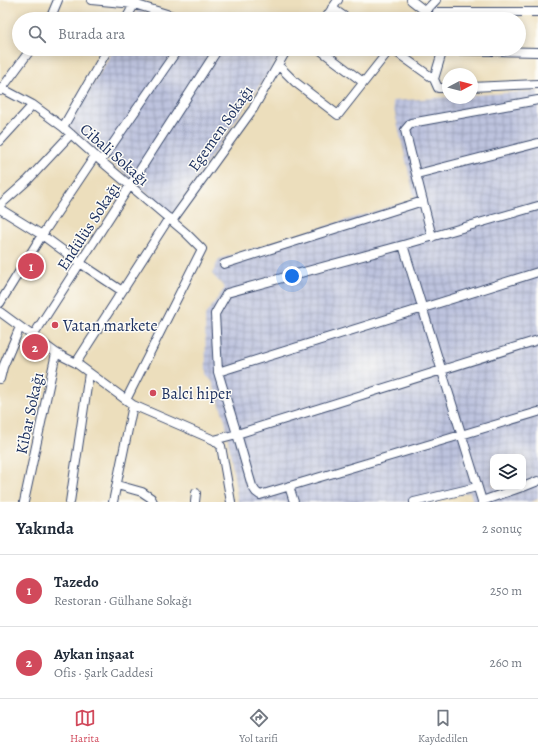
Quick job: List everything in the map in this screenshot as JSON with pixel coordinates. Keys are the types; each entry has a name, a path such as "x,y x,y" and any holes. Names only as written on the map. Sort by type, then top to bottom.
{"street":[{"path":"53,12 58,0"},
{"path":"91,0 135,2 163,12"},
{"path":"329,12 338,0"},
{"path":"411,0 425,11 435,1"},
{"path":"435,1 437,12"},
{"path":"130,12 135,2"},
{"path":"332,8 338,12"},
{"path":"526,12 538,12"},
{"path":"526,52 538,52"},
{"path":"1,90 26,56"},
{"path":"63,127 104,56"},
{"path":"0,303 42,235 173,56"},
{"name":"Endülüs Sokağı","path":"33,336 214,56"},
{"name":"Egemen Sokağı","path":"76,363 170,220 254,109 283,56"},
{"path":"328,56 363,82"},
{"path":"278,65 295,82 338,115 385,56"},
{"path":"401,56 434,79 438,88 442,88"},
{"path":"434,79 441,56"},
{"path":"478,87 538,84"},
{"name":"Cibali Sokağı","path":"1,90 33,105 63,127 202,249 130,403"},
{"path":"432,237 405,130 411,123 538,100"},
{"path":"0,141 33,105"},
{"path":"0,205 28,180 71,134"},
{"path":"417,174 538,143"},
{"path":"224,264 423,201"},
{"path":"538,206 432,237 227,293 215,314 218,372 252,486 260,495 538,412"},
{"path":"0,209 42,235 122,291"},
{"path":"403,245 482,501 514,490"},
{"path":"218,372 538,272"},
{"path":"0,312 56,353 76,363 130,403 214,440 221,446 231,502"},
{"path":"0,379 3,367 20,327"},
{"path":"214,440 538,340"},
{"name":"Kibar Sokağı","path":"24,502 56,353"},
{"path":"70,502 89,373"},
{"path":"113,502 130,403"},
{"path":"526,486 538,481"},
{"path":"116,485 142,492 151,498 153,502"},
{"path":"289,486 294,502"},
{"path":"414,502 477,487"},
{"path":"195,502 196,493"}],"shaded area":[{"path":"110,56 280,56 172,214 69,126"},
{"path":"538,91 538,499 531,502 473,502 470,492 427,502 238,502 225,420 212,381 206,375 205,315 225,288 212,274 219,259 415,199 392,101 442,97 442,104 478,104 478,95"}],"place":[{"name":"Tazedo","path":"31,266"},
{"name":"Vatan markete","path":"55,325"},
{"name":"Aykan inşaat","path":"35,347"},
{"name":"Balci hiper","path":"153,393"}]}
